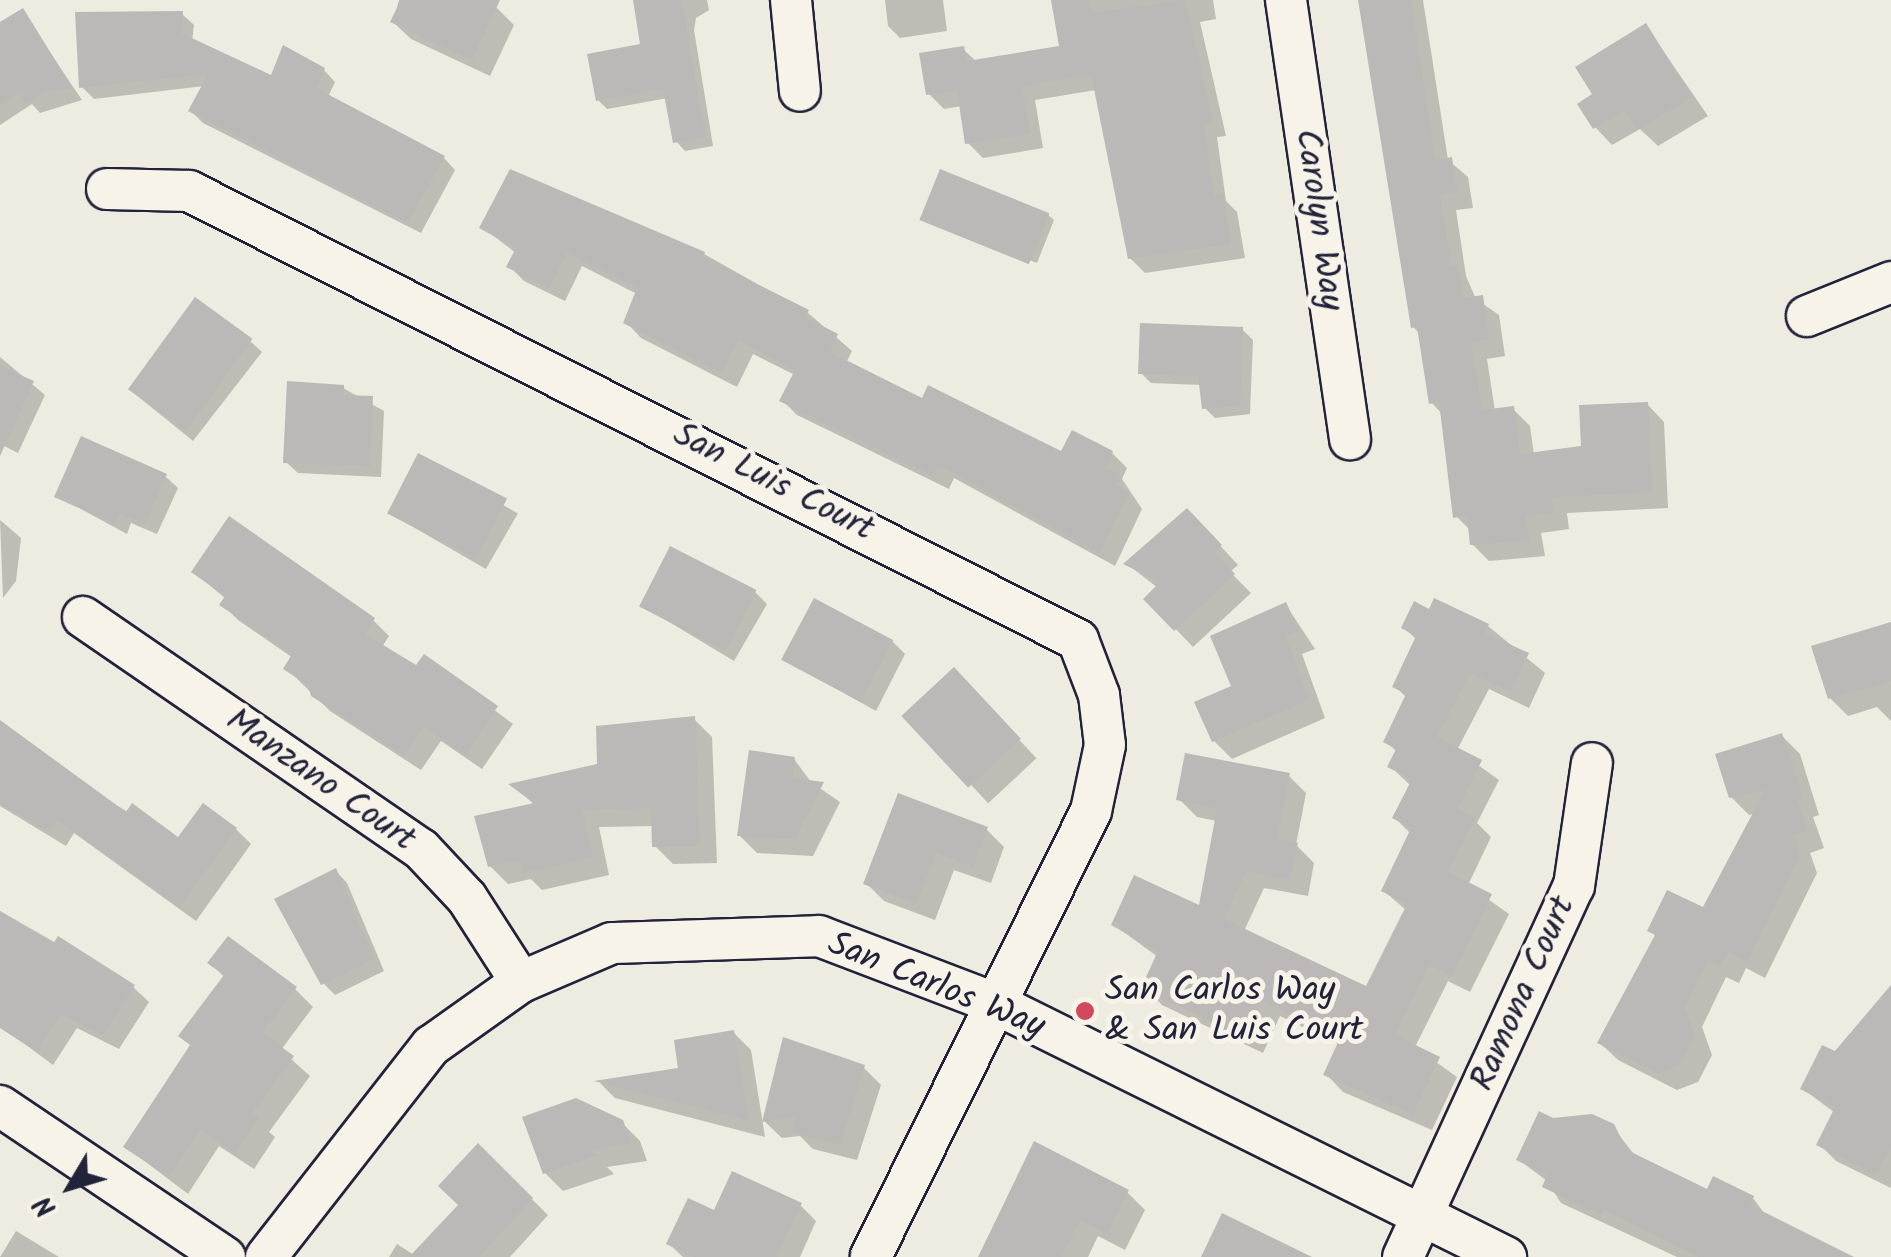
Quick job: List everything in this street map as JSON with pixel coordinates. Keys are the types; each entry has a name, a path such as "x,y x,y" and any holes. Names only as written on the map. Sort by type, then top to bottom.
{"street":[{"path":"791,0 800,91"},
{"name":"Carolyn Way","path":"1286,0 1350,439"},
{"name":"San Luis Court","path":"107,190 189,191 1078,640 1099,695 1105,745 1091,810 1056,890 992,1002 872,1257"},
{"path":"1807,316 1891,282"},
{"name":"Manzano Court","path":"82,617 420,849 466,898 521,982"},
{"name":"Ramona Court","path":"1403,1257 1574,886 1592,762"},
{"name":"San Carlos Way","path":"266,1257 431,1046 521,982 612,944 820,936 992,1002 1506,1257"},
{"path":"0,1106 224,1257"}],"building":[{"path":"401,0 500,0 472,60 390,22"},
{"path":"633,0 682,0 705,137 673,143 663,89 596,101 587,54 640,44"},
{"path":"1051,0 1089,0 1092,13 1185,0 1213,122 1203,123 1214,196 1223,194 1231,244 1128,259 1091,74 1022,86 1030,134 965,144 957,91 926,95 919,53 964,46 967,61 1059,46"},
{"path":"1358,0 1411,0 1435,160 1452,157 1457,192 1440,194 1451,266 1458,265 1463,298 1483,295 1489,339 1471,342 1482,410 1514,406 1520,454 1581,446 1579,405 1648,402 1652,492 1551,497 1553,513 1526,516 1529,540 1470,545 1467,516 1453,518 1439,402 1429,404 1417,327 1411,328"},
{"path":"23,8 73,89 43,92 26,103 20,93 0,106 0,22"},
{"path":"183,11 181,33 271,75 283,45 325,68 316,88 445,156 408,223 188,111 208,74 79,88 75,12"},
{"path":"1646,23 1692,97 1638,130 1625,110 1593,129 1577,104 1592,94 1575,67"},
{"path":"510,169 705,252 703,257 809,310 805,317 838,334 830,352 922,398 928,385 1061,451 1072,430 1113,451 1106,468 1121,475 1116,485 1129,492 1100,553 939,465 933,476 779,401 795,370 738,340 722,373 623,323 637,288 567,253 549,288 506,267 516,248 479,228"},
{"path":"940,169 1049,213 1029,264 919,220"},
{"path":"195,297 252,339 185,431 128,389"},
{"path":"1140,323 1243,327 1240,405 1202,409 1198,376 1138,374"},
{"path":"0,366 34,381 0,456"},
{"path":"287,381 344,385 344,395 373,396 370,466 283,463"},
{"path":"81,436 167,474 145,524 119,513 115,524 54,497"},
{"path":"418,453 507,498 476,559 387,514"},
{"path":"1187,508 1222,545 1214,552 1235,574 1174,631 1143,599 1160,582 1123,564"},
{"path":"229,516 375,618 365,634 416,665 424,654 498,706 465,755 424,726 404,756 311,696 308,685 283,669 292,654 219,605 225,596 191,572"},
{"path":"670,546 756,590 726,651 639,607"},
{"path":"814,598 893,640 861,702 781,660"},
{"path":"1434,598 1489,624 1485,633 1529,653 1511,692 1470,673 1437,737 1482,760 1458,809 1475,817 1448,872 1492,894 1452,976 1430,965 1395,1035 1440,1057 1413,1114 1323,1075 1340,1038 1261,1000 1244,1037 1141,988 1158,951 1111,925 1134,875 1199,905 1217,808 1176,800 1185,753 1290,773 1277,839 1298,843 1290,880 1246,871 1224,919 1366,986 1407,904 1381,891 1411,828 1392,818 1412,779 1387,767 1396,749 1383,742 1406,694 1392,687 1416,636 1401,628 1414,601 1429,609"},
{"path":"1286,602 1299,631 1286,636 1309,700 1212,742 1194,702 1231,686 1210,636"},
{"path":"1891,622 1891,681 1828,699 1811,646"},
{"path":"954,667 1021,739 968,788 901,716"},
{"path":"695,716 700,846 652,847 651,808 582,810 593,857 522,873 519,860 488,867 474,816 534,803 508,784 597,764 596,726"},
{"path":"0,720 126,812 132,803 178,837 203,803 237,828 180,907 58,820 50,832 0,804"},
{"path":"1782,733 1803,797 1797,799 1807,830 1794,835 1800,854 1747,962 1728,952 1720,967 1708,961 1685,1008 1695,1036 1680,1065 1658,1073 1597,1043 1655,935 1647,931 1667,890 1703,907 1765,790 1729,798 1715,754"},
{"path":"749,750 795,757 792,778 824,782 795,839 737,836"},
{"path":"898,793 988,827 973,867 936,853 917,904 863,884"},
{"path":"336,868 374,959 321,985 274,899"},
{"path":"0,911 53,944 58,936 135,985 103,1035 61,1014 37,1052 0,1028"},
{"path":"228,936 297,987 262,1033 294,1056 252,1113 259,1117 235,1153 200,1130 169,1177 123,1147 190,1045 178,1036 224,975 207,963"},
{"path":"1891,985 1891,1147 1877,1175 1816,1145 1835,1107 1800,1089 1822,1045 1835,1051"},
{"path":"734,1030 749,1121 594,1081 678,1068 674,1040"},
{"path":"783,1037 865,1065 840,1144 792,1132 797,1116 762,1122"},
{"path":"576,1098 623,1120 631,1143 588,1150 599,1155 543,1174 522,1117"},
{"path":"1539,1111 1553,1118 1592,1114 1614,1124 1627,1150 1707,1189 1713,1176 1754,1196 1750,1205 1854,1257 1699,1257 1604,1210 1601,1215 1542,1187 1547,1175 1516,1160"},
{"path":"1034,1141 1129,1190 1107,1234 1080,1220 1061,1257 978,1257"},
{"path":"478,1143 533,1198 479,1257 409,1257 458,1205 438,1186"},
{"path":"732,1171 802,1203 776,1257 694,1257 666,1244 688,1198 714,1210"},
{"path":"1222,1213 1312,1257 1201,1257"}],"place":[{"name":"San Carlos Way & San Luis Court","path":"1085,1011"}]}
